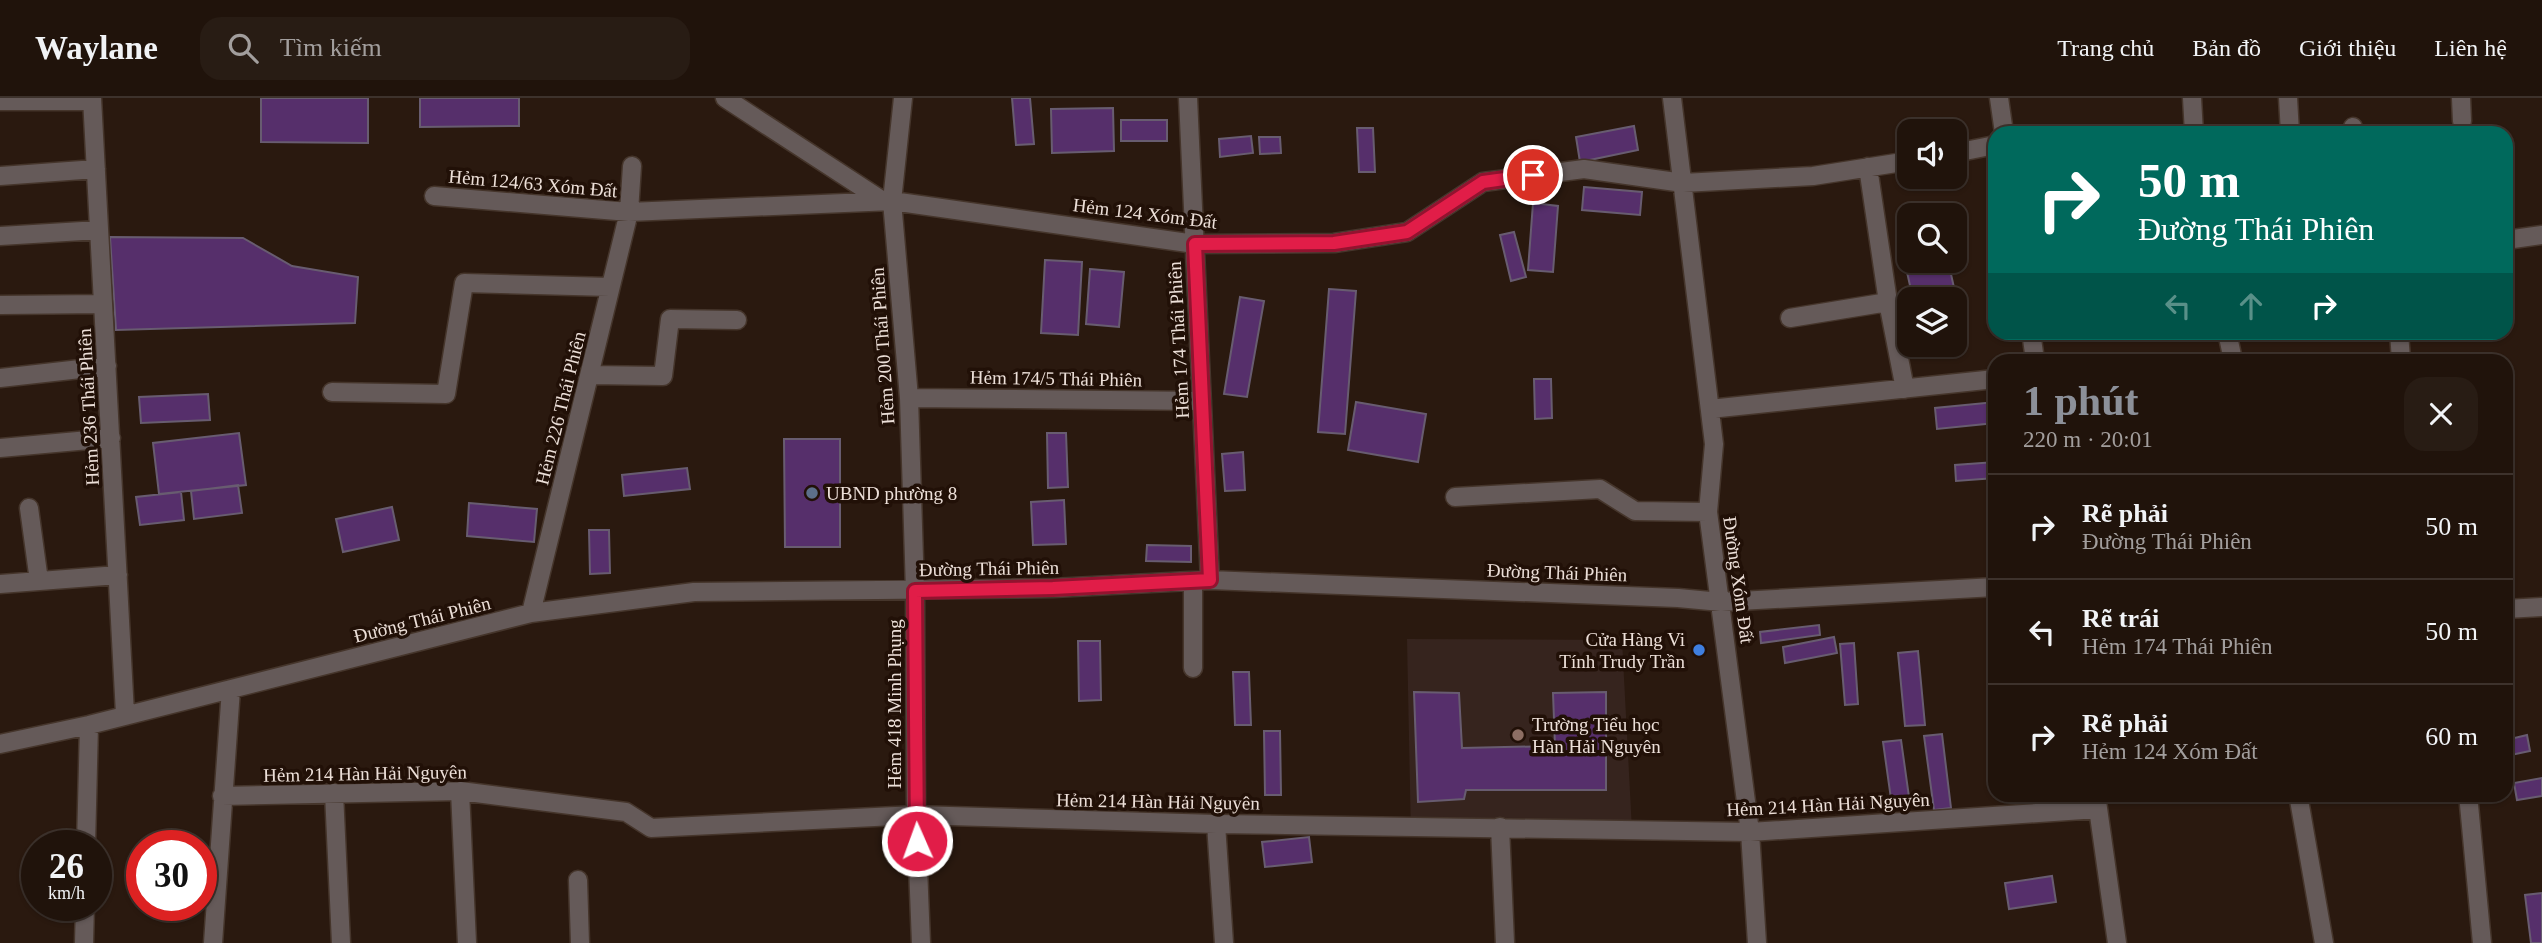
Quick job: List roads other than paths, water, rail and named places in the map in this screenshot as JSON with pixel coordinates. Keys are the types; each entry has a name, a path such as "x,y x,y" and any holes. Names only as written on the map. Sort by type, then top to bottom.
{"street":[{"path":"725,98 888,201"},
{"name":"Hẻm 200 Thái Phiên","path":"903,98 888,201 909,398 915,591"},
{"name":"Hẻm 174 Thái Phiên","path":"1188,98 1202,401 1202,580 1193,668"},
{"name":"Đường Xóm Đất","path":"1672,98 1714,444 1708,512 1751,832 1757,943"},
{"path":"1999,98 2003,126"},
{"path":"2192,98 2194,126"},
{"path":"2288,98 2290,126"},
{"path":"2461,98 2462,121"},
{"path":"0,101 92,99"},
{"name":"Hẻm 236 Thái Phiên","path":"92,99 125,715"},
{"path":"1967,151 1988,146"},
{"name":"Hẻm 124 Xóm Đất","path":"629,212 888,201 1195,244 1334,243 1407,232 1483,182 1584,169 1683,183 1813,176 1897,163"},
{"name":"Hẻm 226 Thái Phiên","path":"531,613 629,212 632,166"},
{"path":"1868,167 1888,302 1905,389"},
{"path":"0,176 96,169"},
{"name":"Hẻm 124/63 Xóm Đất","path":"434,196 629,212"},
{"path":"0,236 99,230"},
{"path":"2513,239 2542,235"},
{"path":"332,392 446,394 464,283 610,287"},
{"path":"1790,318 1888,302"},
{"path":"0,305 103,304"},
{"path":"590,375 663,376 670,319 737,320"},
{"path":"0,378 107,366"},
{"path":"1710,410 1988,380"},
{"name":"Hẻm 174/5 Thái Phiên","path":"909,398 1202,401"},
{"path":"0,448 111,438"},
{"path":"1455,497 1600,489 1635,512 1708,512"},
{"path":"29,508 39,581"},
{"path":"0,584 118,575"},
{"name":"Đường Thái Phiên","path":"0,744 89,725 531,613 694,592 1053,588 1202,580 1678,598 1721,602 1988,587"},
{"name":"Hẻm 418 Minh Phụng","path":"915,591 916,815 921,943"},
{"path":"2513,609 2542,607"},
{"path":"213,943 230,689"},
{"path":"86,830 89,725"},
{"path":"460,791 467,943"},
{"name":"Hẻm 214 Hàn Hải Nguyên","path":"222,796 460,791 626,812 651,828 916,815 1216,824 1751,832 2097,802"},
{"path":"334,793 341,943"},
{"path":"2097,802 2117,943"},
{"path":"2299,802 2324,943"},
{"path":"2469,802 2482,943"},
{"path":"1216,824 1224,943"},
{"path":"1500,827 1505,943"},
{"path":"578,880 580,943"},
{"path":"84,943 85,921"}],"place":[{"name":"UBND phường 8","path":"812,493"},
{"name":"Cửa Hàng Vi Tính Trudy Trần","path":"1699,650"},
{"name":"Trường Tiểu học Hàn Hải Nguyên","path":"1518,735"}]}
